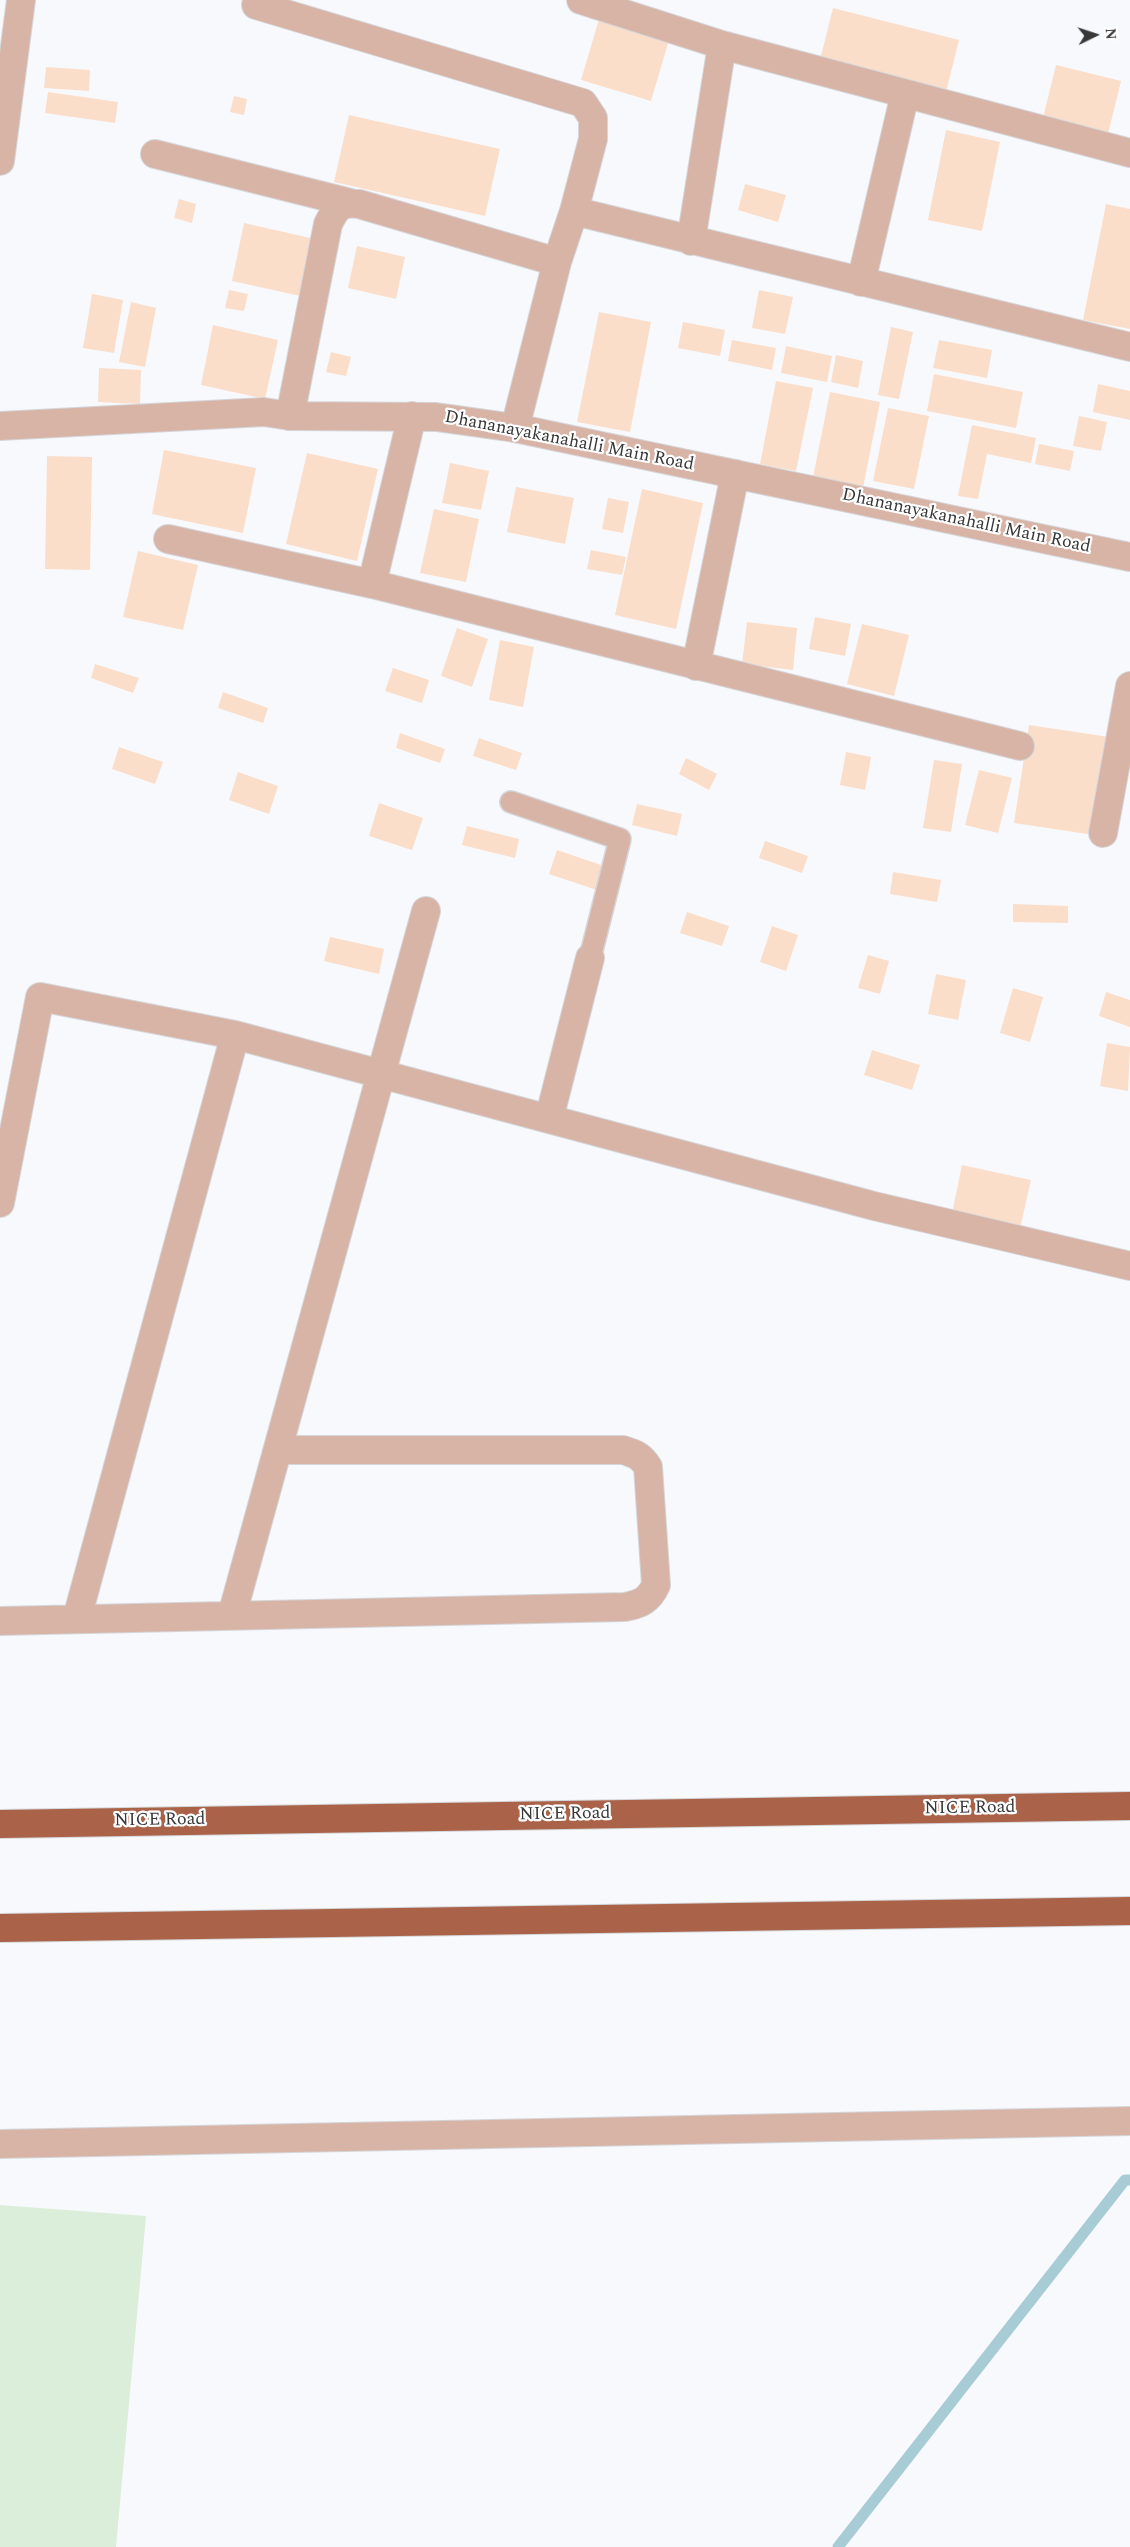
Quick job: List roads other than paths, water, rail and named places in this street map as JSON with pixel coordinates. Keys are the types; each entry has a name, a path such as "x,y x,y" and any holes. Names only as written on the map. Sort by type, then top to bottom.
{"highway":[{"name":"NICE Road","path":"0,1824 1130,1806"},
{"path":"0,1928 1130,1911"}],"street":[{"path":"0,161 6,56 20,0"},
{"path":"581,0 722,45 1130,153"},
{"path":"256,5 583,103 593,118 593,139 574,212 557,262 515,428"},
{"path":"691,241 722,45"},
{"path":"861,282 905,94"},
{"path":"155,154 351,203 557,262"},
{"path":"290,416 328,224 335,209 351,203"},
{"path":"574,212 1130,347"},
{"name":"Dhananayakanahalli Main Road","path":"0,426 264,412 290,416 436,416 515,428 1130,556"},
{"path":"372,584 412,416"},
{"path":"696,666 735,474"},
{"path":"168,539 372,584 1020,746"},
{"path":"1104,832 1130,686"},
{"path":"232,1615 426,912"},
{"path":"549,1119 590,958"},
{"path":"0,1203 40,997 235,1035 874,1206 1130,1266"},
{"path":"78,1618 235,1035"},
{"path":"0,1621 625,1607 639,1604 648,1599 656,1585 648,1468 642,1457 636,1454 623,1450 278,1450"},
{"path":"0,2144 1130,2121"}],"lane":[{"path":"511,802 620,839 590,958"}],"waterway":[{"path":"838,2547 1125,2180 1130,2180"}]}
